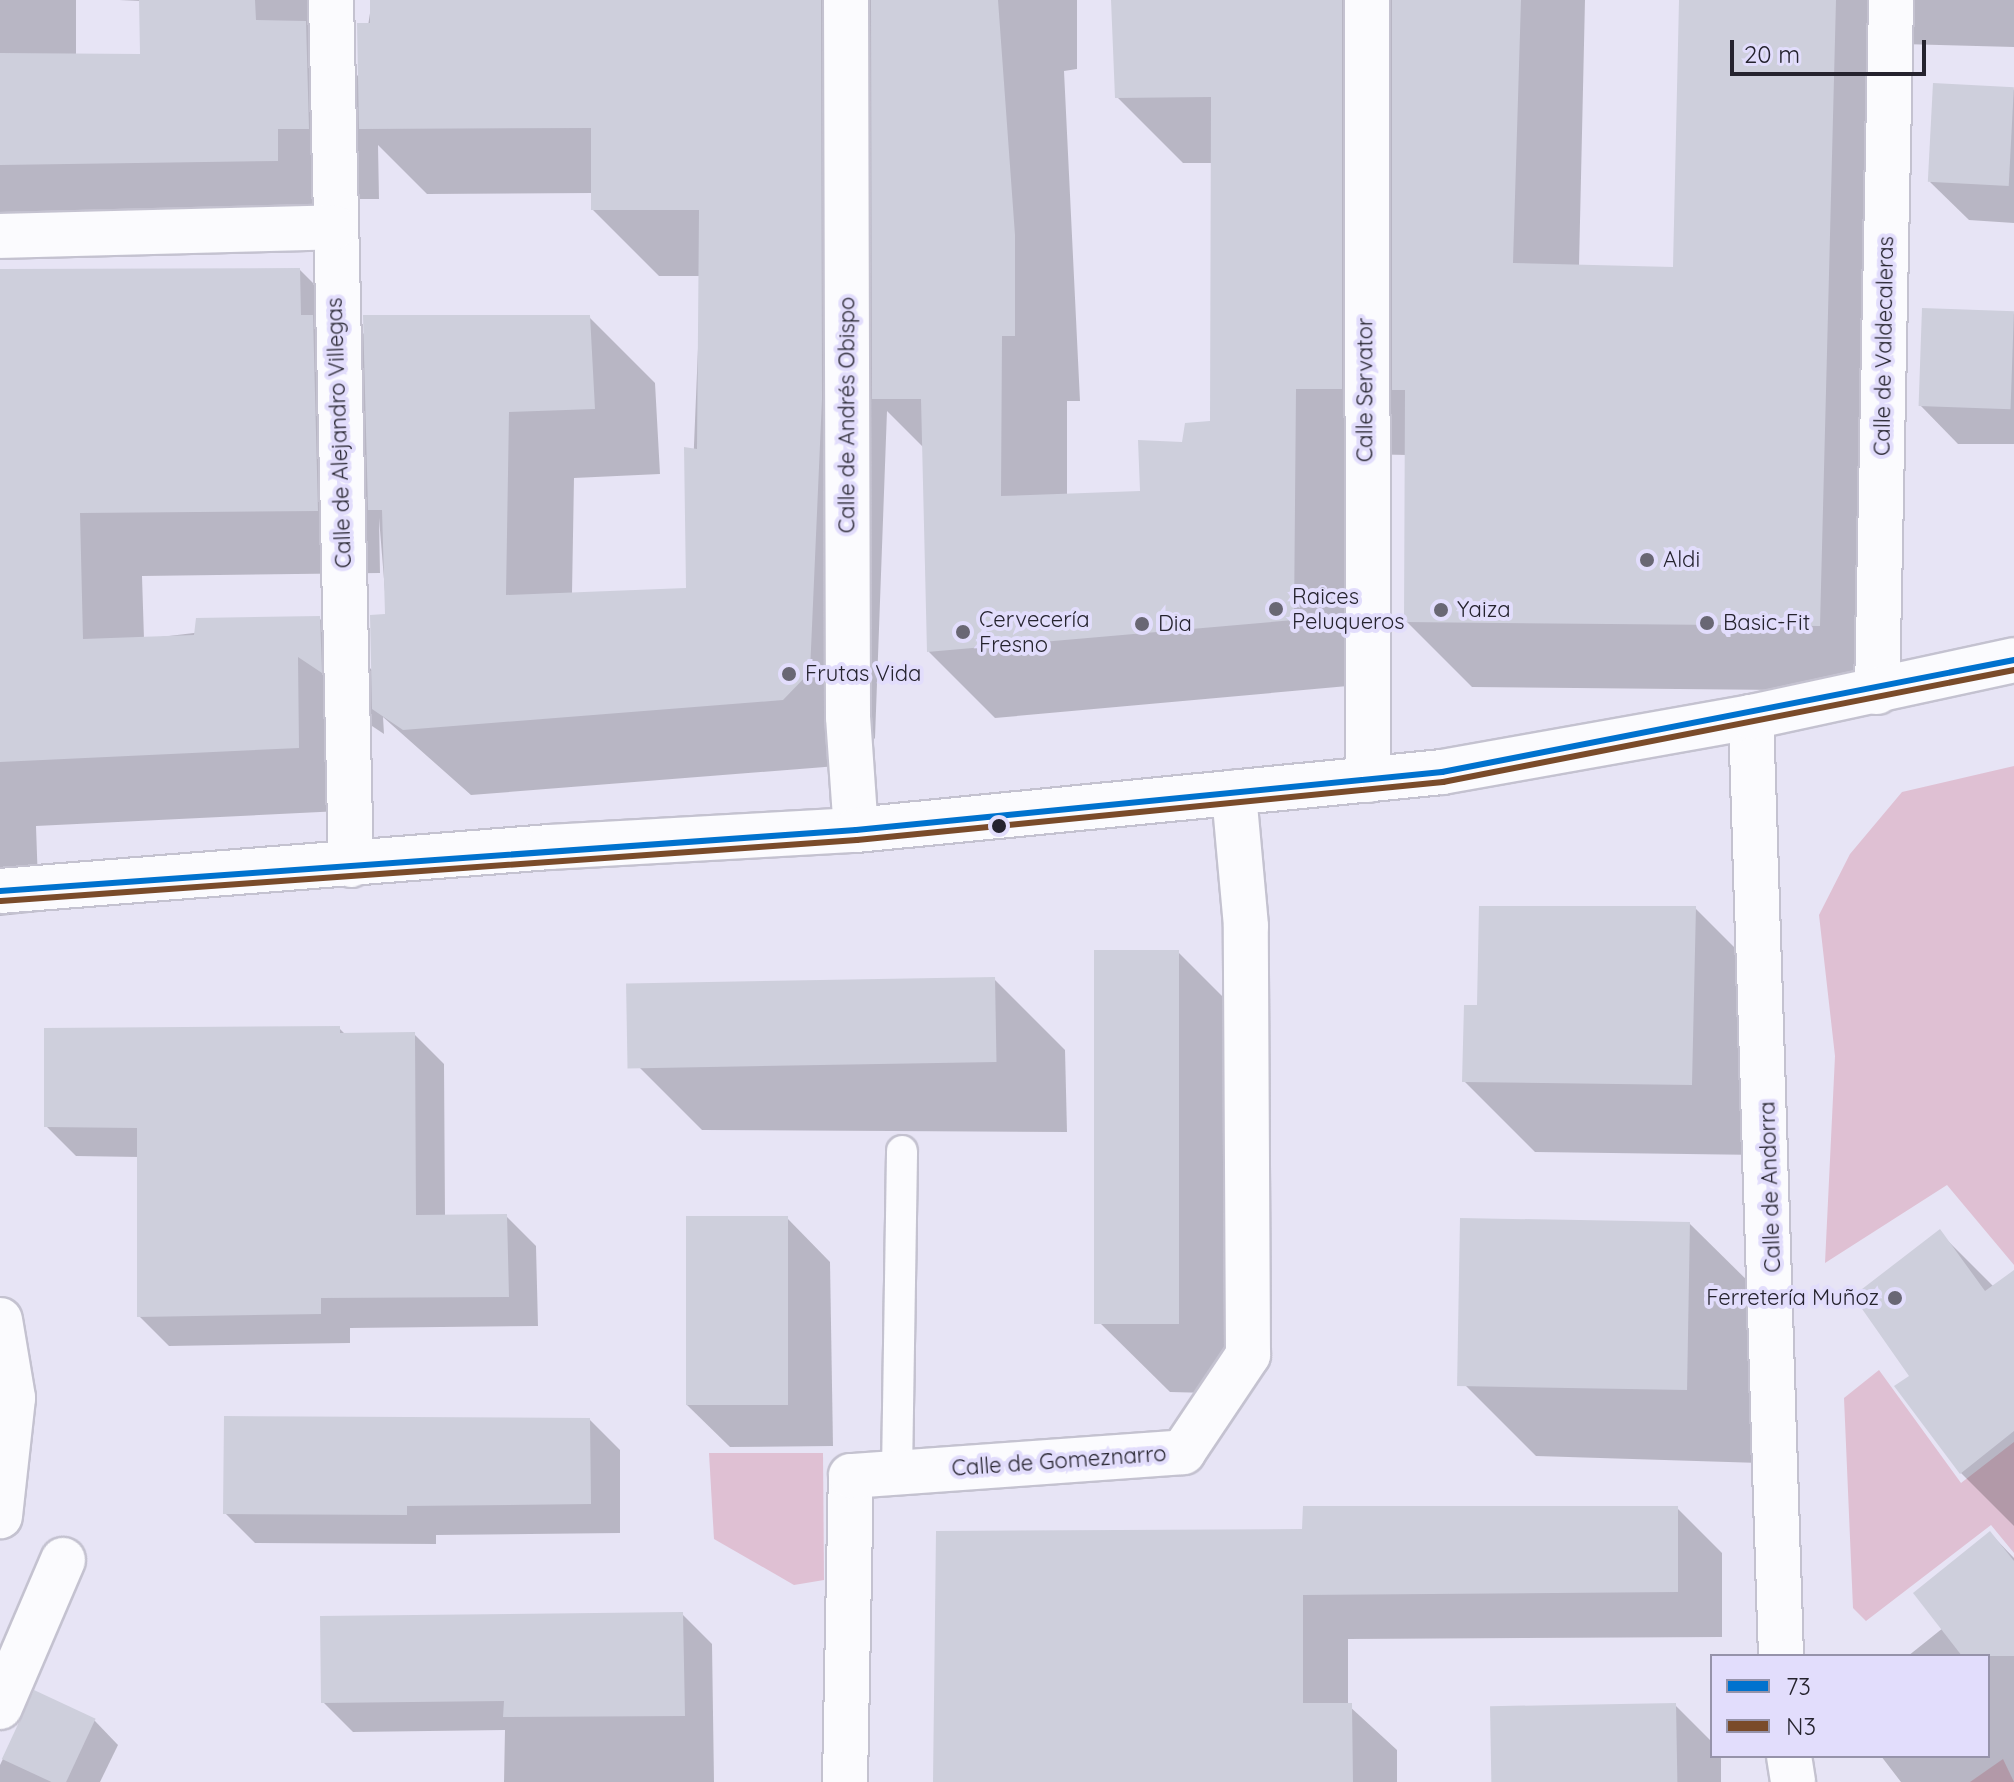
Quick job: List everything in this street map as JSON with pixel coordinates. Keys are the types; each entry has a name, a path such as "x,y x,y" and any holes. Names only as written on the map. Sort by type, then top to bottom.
{"street":[{"name":"Calle de Alejandro Villegas","path":"331,0 351,865"},
{"name":"Calle de Andrés Obispo","path":"846,0 848,717 856,830"},
{"name":"Calle Servator","path":"1367,0 1368,780"},
{"name":"Calle de Valdecaleras","path":"1877,692 1891,0"},
{"path":"0,236 334,227"},
{"path":"0,891 856,830 1368,780 1751,717 2014,660"},
{"name":"Calle de Andorra","path":"1751,717 1781,1654"},
{"name":"Calle de Gomeznarro","path":"845,1782 851,1476 1183,1452 1248,1355 1246,926 1234,793"},
{"path":"0,1320 13,1398 0,1516"},
{"path":"0,1707 63,1560"},
{"path":"1789,1758 1793,1782"}],"lane":[{"path":"897,1472 902,1151"}],"shaded area":[{"path":"2014,766 2014,1265 1947,1185 1825,1263 1835,1056 1819,915 1850,854 1902,792"},
{"path":"1879,1370 1961,1483 2014,1442 2014,1553 1991,1525 1866,1621 1853,1608 1844,1398"},
{"path":"709,1453 823,1453 824,1580 794,1585 714,1539"},
{"path":"2003,1759 2014,1782 1970,1782"}],"building":[{"path":"139,0 255,0 256,20 306,21 309,129 278,129 278,161 0,165 0,53 140,54"},
{"path":"370,0 821,0 822,399 810,672 783,700 403,730 372,709 370,615 385,614 382,510 368,510 363,315 590,315 595,409 509,412 506,595 686,588 684,447 697,449 699,210 591,210 591,128 359,129 357,23 370,23"},
{"path":"871,0 998,0 1015,235 1015,336 1002,336 1001,496 1140,491 1138,440 1182,442 1185,423 1210,421 1211,97 1115,98 1111,0 1342,0 1342,389 1296,389 1294,620 927,652 921,399 872,399"},
{"path":"1392,0 1521,0 1513,263 1673,267 1679,0 1836,0 1820,626 1404,622 1405,390 1392,390"},
{"path":"1933,83 2014,87 2009,186 1928,182"},
{"path":"300,268 301,315 313,315 318,511 80,513 83,639 194,635 196,618 320,616 322,673 298,657 299,748 0,762 0,269"},
{"path":"1922,308 2014,311 2011,409 1919,406"},
{"path":"1479,906 1696,906 1692,1085 1462,1082 1464,1005 1477,1005"},
{"path":"1094,950 1179,950 1179,1324 1094,1324"},
{"path":"995,977 996,1062 628,1068 626,983"},
{"path":"340,1026 340,1033 415,1032 416,1215 507,1214 509,1297 321,1298 321,1314 137,1317 137,1128 44,1127 44,1028"},
{"path":"686,1216 788,1216 788,1405 686,1405"},
{"path":"1460,1218 1690,1222 1687,1390 1457,1386"},
{"path":"1940,1229 1985,1291 2014,1270 2014,1431 1960,1474 1894,1386 1909,1376 1853,1296"},
{"path":"224,1416 590,1418 591,1504 407,1506 407,1515 223,1514"},
{"path":"1303,1506 1678,1506 1678,1592 1303,1595 1303,1703 1352,1703 1353,1782 933,1782 936,1531 1302,1529"},
{"path":"1990,1531 2014,1561 2014,1656 1960,1654 1913,1593"},
{"path":"683,1612 685,1716 503,1717 504,1701 321,1703 320,1616"},
{"path":"34,1690 96,1719 66,1782 51,1782 2,1759"},
{"path":"1676,1703 1677,1782 1491,1782 1490,1706"}],"transit line":[{"name":"73","path":"0,891 856,830 1442,772 2014,660"},
{"name":"N3","path":"1,901 857,840 1443,782 2014,670"}],"place":[{"name":"Aldi","path":"1647,560"},
{"name":"Raices Peluqueros","path":"1276,609"},
{"name":"Yaiza","path":"1441,610"},
{"name":"Basic-Fit","path":"1707,623"},
{"name":"Dia","path":"1142,624"},
{"name":"Cervecería Fresno","path":"963,632"},
{"name":"Frutas Vida","path":"789,674"},
{"name":"Ferretería Muñoz","path":"1895,1298"}]}
